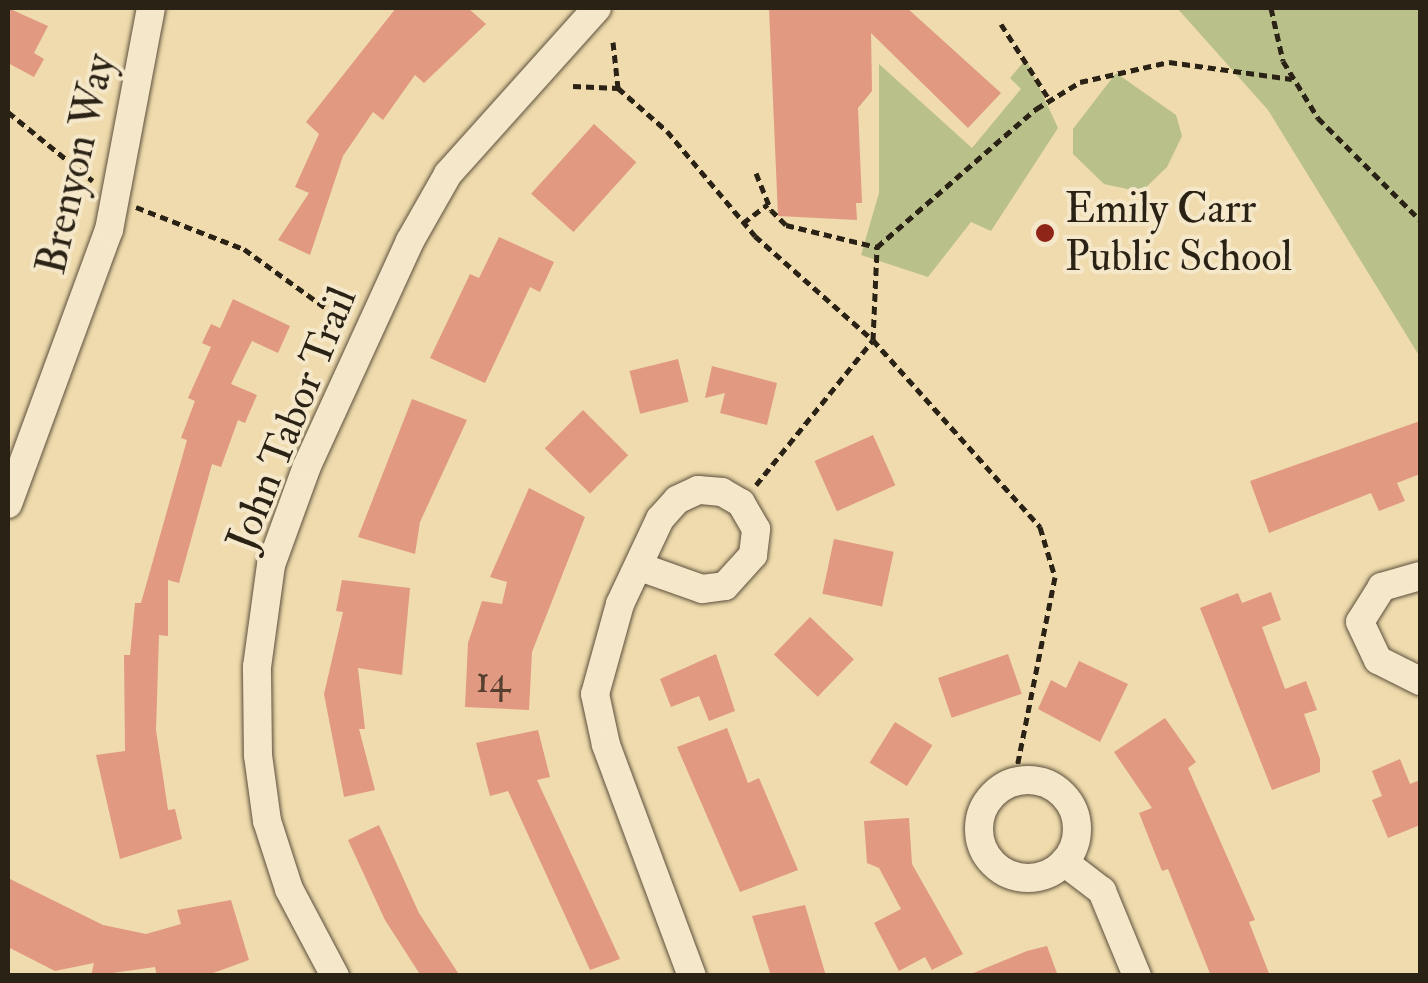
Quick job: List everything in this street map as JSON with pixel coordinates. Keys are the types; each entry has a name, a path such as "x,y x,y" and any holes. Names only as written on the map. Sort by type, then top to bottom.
{"street":[{"name":"Brenyon Way","path":"8,504 50,402 116,199 150,8"},
{"name":"John Tabor Trail","path":"335,976 289,889 267,822 258,755 257,667 271,565 307,466 448,174 584,12"},
{"path":"642,568 702,589 737,580 753,555 756,529 741,503 698,490 677,500 660,520 642,568 610,631 596,694 606,746 692,976"},
{"path":"1420,576 1382,587 1360,622 1378,660 1420,681"},
{"path":"1014,782 1048,785 1072,809 1077,831 1064,862 1031,878 1004,872 990,859 980,833 982,814 991,798 1014,782"},
{"path":"1064,862 1102,891 1137,976"}],"path":[{"path":"1271,8 1292,79 1340,144 1420,220"},
{"path":"1001,24 1048,100"},
{"path":"613,42 618,88"},
{"path":"741,503 873,340 877,247 1048,100 1092,78 1182,60 1292,79"},
{"path":"573,86 618,88 680,144 743,223 873,340 1032,516 1054,560 1052,599 1014,782"},
{"path":"8,112 116,199 244,249 276,278 368,336"},
{"path":"756,174 768,204 792,228 877,247"},
{"path":"743,223 768,204"}],"green space":[{"path":"1177,8 1420,8 1420,357 1268,110"},
{"path":"1026,59 1058,128 991,231 971,222 928,277 861,255 879,193 879,64 972,148 1021,89 1010,78"},
{"path":"1116,73 1176,115 1182,136 1167,167 1141,192 1104,184 1073,154 1073,129"}],"building":[{"path":"8,8 48,26 34,53 44,59 34,77 8,63"},
{"path":"396,8 468,8 486,24 424,83 415,75 383,120 373,112 343,156 310,255 278,240 309,193 295,187 319,134 306,122"},
{"path":"769,8 907,8 1001,93 968,128 871,33 872,91 858,108 862,203 856,203 857,220 778,216"},
{"path":"594,124 636,162 573,232 531,194"},
{"path":"499,237 554,262 540,292 530,287 485,383 430,358 470,274 479,278"},
{"path":"233,299 290,326 278,353 252,341 241,363 231,384 257,395 245,423 238,420 221,467 212,464 179,583 168,580 168,636 159,635 156,730 168,810 175,809 182,839 120,859 96,755 125,751 124,655 130,655 135,603 141,603 187,440 181,438 195,401 188,398 211,347 202,343 211,324 220,328"},
{"path":"678,359 689,402 640,414 629,371"},
{"path":"712,366 777,383 767,425 720,413 725,393 705,398"},
{"path":"412,399 467,420 420,522 415,554 358,537"},
{"path":"583,410 628,455 590,493 545,448"},
{"path":"1420,421 1420,474 1397,483 1405,501 1379,511 1371,493 1269,533 1250,481"},
{"path":"873,435 895,485 837,511 815,461"},
{"path":"529,488 585,517 532,652 529,710 465,707 468,643 482,601 502,604 507,582 490,577"},
{"path":"834,539 894,552 882,606 822,594"},
{"path":"342,580 410,588 402,675 358,668 365,729 359,729 375,790 344,797 324,694 343,612 336,611"},
{"path":"1271,592 1281,620 1262,627 1285,689 1306,681 1317,710 1304,714 1320,759 1320,772 1272,790 1200,608 1238,593 1242,603"},
{"path":"810,617 854,659 818,697 774,654"},
{"path":"716,654 735,711 709,721 699,696 671,707 660,679"},
{"path":"1008,654 1022,694 952,718 938,678"},
{"path":"1079,661 1128,684 1100,742 1038,709 1051,680 1066,688"},
{"path":"1165,718 1196,762 1188,768 1255,920 1249,922 1270,976 1211,976 1168,869 1162,871 1139,813 1152,808 1114,752"},
{"path":"895,722 932,745 907,786 870,763"},
{"path":"727,728 748,783 759,778 798,870 740,892 677,747"},
{"path":"538,730 550,777 537,780 620,959 590,970 508,791 490,796 476,743"},
{"path":"1400,759 1410,784 1420,780 1420,825 1388,838 1372,800 1382,796 1372,771"},
{"path":"909,818 912,864 963,954 932,970 925,957 899,971 874,923 901,909 879,868 867,863 864,821"},
{"path":"379,825 419,913 460,976 421,976 385,920 348,840"},
{"path":"8,878 103,925 146,934 181,924 177,910 231,900 249,960 205,976 157,976 155,967 91,976 94,963 55,971 8,947"},
{"path":"805,905 826,976 771,976 752,916"},
{"path":"1047,946 1058,976 966,976 1027,951"}],"place":[{"name":"Emily Carr Public School","path":"1045,233"}]}
